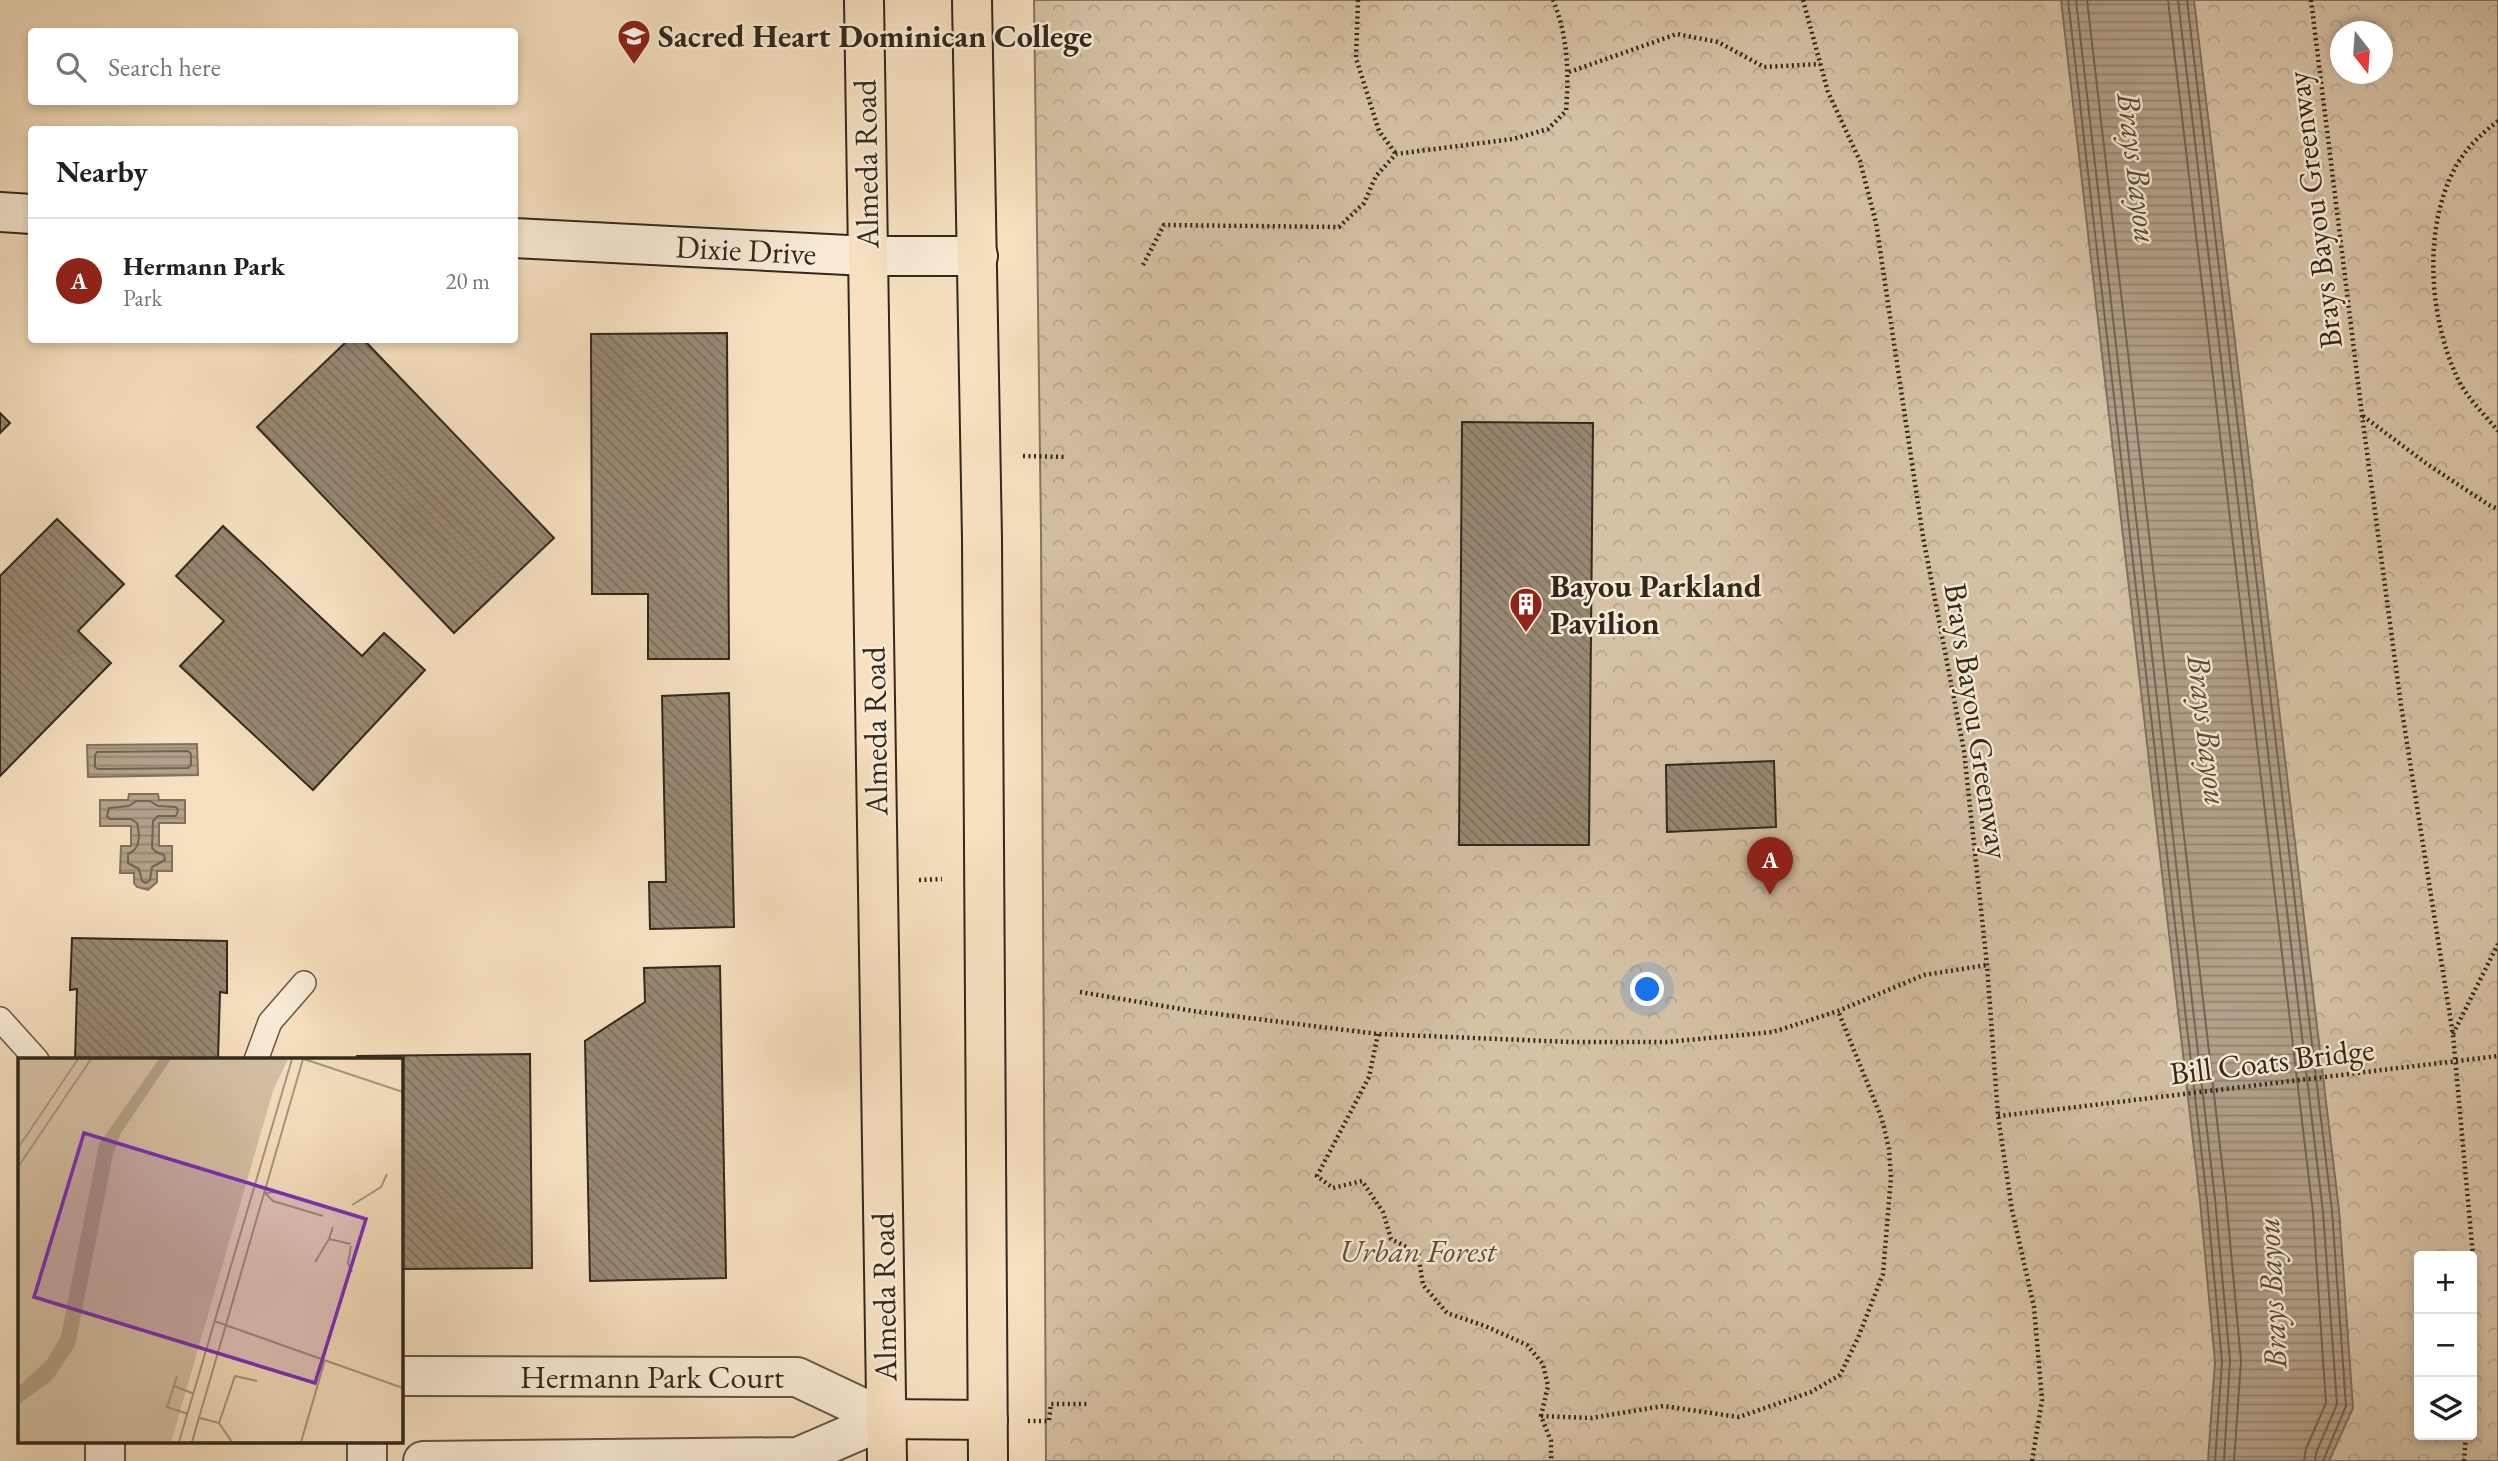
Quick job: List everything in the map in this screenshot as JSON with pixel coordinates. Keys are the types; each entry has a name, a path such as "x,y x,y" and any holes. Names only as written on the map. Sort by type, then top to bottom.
{"main road":[{"name":"Almeda Road","path":"864,0 887,1461"},
{"path":"972,0 978,256 988,1461"},
{"path":"886,1419 988,1420"}],"street":[{"path":"0,212 28,214"},
{"name":"Dixie Drive","path":"518,238 867,256 978,256"},
{"name":"Hermann Park Court","path":"402,1376 797,1377 886,1419"},
{"path":"423,1461 798,1457 886,1419"}],"lane":[{"path":"257,1058 270,1022 304,983"},
{"path":"0,1019 35,1058"}],"path":[{"path":"1358,0 1356,58 1378,131 1396,154"},
{"path":"1143,265 1164,225 1339,227 1364,203 1376,176 1396,154 1513,139 1548,129 1566,111 1569,72 1560,17 1553,0"},
{"name":"Brays Bayou Greenway","path":"1802,0 1828,92 1860,161 1876,223 1923,537 1964,751 1987,965 1998,1116 2012,1210 2034,1307 2042,1400 2032,1461"},
{"name":"Brays Bayou Greenway","path":"2311,0 2401,705 2453,1035 2473,1256 2472,1314"},
{"path":"1569,72 1678,34 1718,43 1763,66 1820,64"},
{"path":"2498,121 2468,148 2455,166 2444,191 2438,215 2434,262 2435,303 2457,378 2498,431"},
{"path":"2362,415 2427,464 2498,509"},
{"path":"918,880 943,879"},
{"path":"2453,1035 2498,944"},
{"path":"1080,992 1193,1011 1378,1034 1571,1042 1667,1042 1773,1032 1838,1011 1924,975 1987,965"},
{"path":"1541,1416 1591,1418 1663,1406 1738,1417 1811,1392 1840,1375 1883,1274 1891,1177 1889,1149 1882,1119 1838,1011"},
{"path":"1378,1034 1369,1077 1317,1176 1333,1188 1362,1181 1384,1212 1391,1239 1418,1253 1423,1285 1447,1312 1527,1345 1543,1364 1548,1386 1541,1416 1551,1441 1551,1461"},
{"name":"Bill Coats Bridge","path":"1998,1116 2498,1056"},
{"path":"988,1420 1049,1421 1051,1404 1087,1404"},
{"path":"2464,1461 2466,1440"}],"green space":[{"name":"Urban Forest","path":"1034,0 2498,0 2498,1461 1046,1461 1041,533"}],"water":[{"name":"Brays Bayou","path":"2061,0 2194,0 2339,1210 2353,1408 2329,1461 2208,1461 2215,1362 2200,1201"},
{"path":"197,744 198,775 88,777 87,745"},
{"path":"129,794 158,794 159,800 185,800 185,823 159,823 159,846 172,846 172,871 157,871 157,882 148,890 137,887 134,873 120,873 121,846 131,846 131,826 100,826 100,800 128,800"}],"building":[{"path":"727,333 729,659 648,659 648,594 592,594 591,334"},
{"path":"345,343 367,343 554,538 454,633 257,427"},
{"path":"0,413 10,423 0,433"},
{"name":"Bayou Parkland Pavilion","path":"1462,422 1593,423 1589,845 1459,845"},
{"path":"57,519 124,584 78,631 111,663 0,776 0,576"},
{"path":"223,526 362,656 384,633 425,670 313,790 180,666 224,621 176,576"},
{"path":"729,693 734,927 650,929 649,882 666,882 662,696"},
{"path":"1774,761 1776,827 1667,832 1666,765"},
{"path":"72,938 227,941 227,993 220,992 218,1058 75,1058 77,989 70,990"},
{"path":"720,966 726,1278 590,1281 585,1041 645,1002 644,968"},
{"path":"530,1054 532,1268 402,1269 402,1058 357,1056"}],"place":[{"name":"Sacred Heart Dominican College","path":"634,66"},
{"name":"Bayou Parkland Pavilion","path":"1526,634"},
{"name":"Hermann Park","path":"1770,895"}]}
